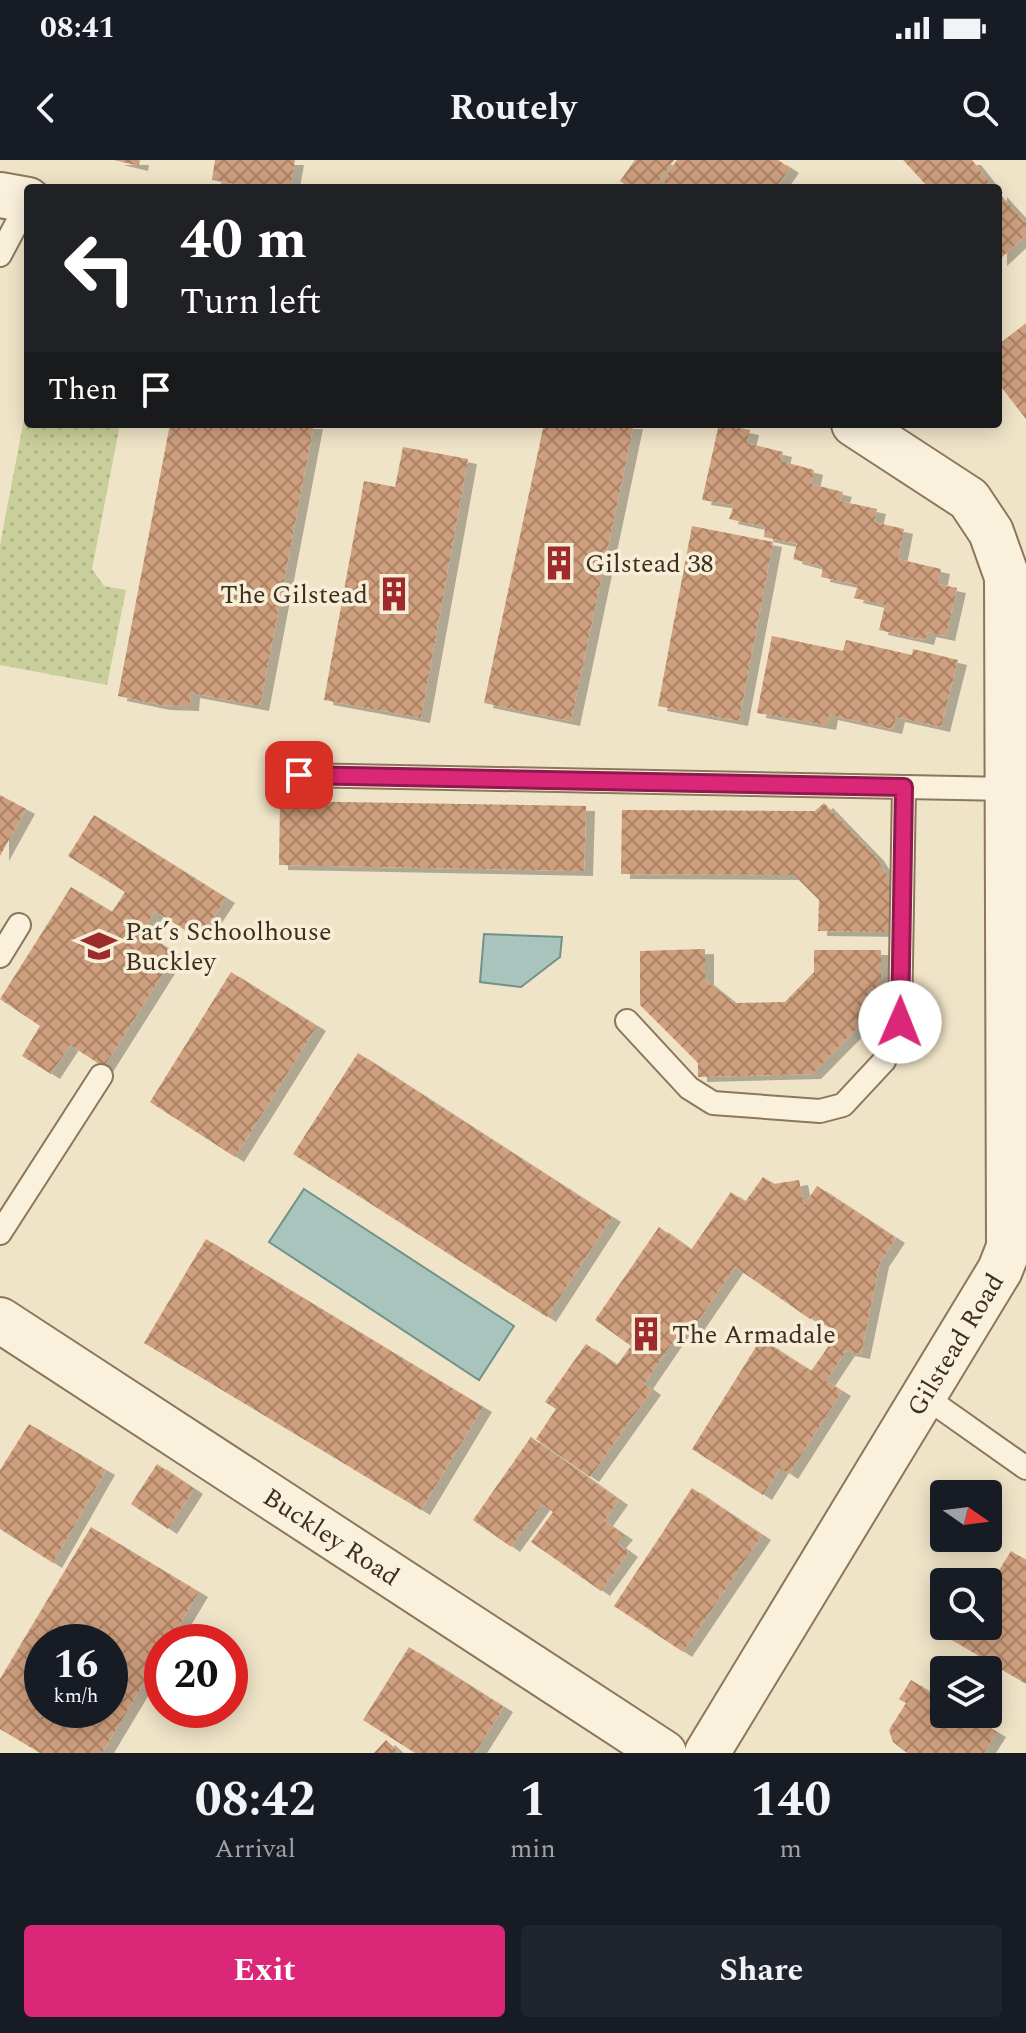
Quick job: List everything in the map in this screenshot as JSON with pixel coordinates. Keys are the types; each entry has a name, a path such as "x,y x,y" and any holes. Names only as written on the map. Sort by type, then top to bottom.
{"street":[{"path":"0,195 24,200"},
{"name":"Gilstead Road","path":"707,1753 1000,1270 1009,1247 1007,577 991,532 969,499 860,428"},
{"name":"Buckley Road","path":"0,1320 664,1753"}],"lane":[{"path":"0,255 24,209"},
{"path":"299,775 1009,789"},
{"path":"627,1021 689,1088 713,1103 820,1111 843,1105 884,1061 900,1022 904,787"},
{"path":"0,956 19,925"},
{"path":"0,1233 101,1076"},
{"path":"924,1396 1026,1468"}],"green space":[{"path":"24,419 24,428 119,428 92,569 104,586 126,590 107,685 0,665 0,545"}],"water":[{"path":"484,934 562,937 560,957 521,987 480,982"},
{"path":"304,1189 514,1326 479,1380 269,1242"}],"building":[{"path":"114,160 140,160 139,166"},
{"path":"215,160 295,160 291,184 234,184 212,180"},
{"path":"635,160 674,160 657,184 624,184 620,181"},
{"path":"677,160 778,160 790,168 779,184 666,184 662,181"},
{"path":"903,160 972,160 991,184 925,184"},
{"path":"1002,196 1026,223 1026,235 1002,257"},
{"path":"1026,323 1026,419 1002,388 1002,342"},
{"path":"169,428 313,428 260,706 191,693 190,706 161,705 118,696"},
{"name":"Gilstead 38","path":"543,428 633,428 571,721 484,703"},
{"path":"718,428 750,430 747,443 783,452 781,461 814,470 811,484 843,492 840,501 877,509 874,522 904,529 898,559 941,569 938,584 957,588 946,636 927,632 925,640 879,630 885,605 854,598 858,585 821,577 823,567 793,559 797,544 764,537 765,527 729,519 734,505 702,500"},
{"name":"The Gilstead","path":"403,447 468,459 421,718 324,700 364,481 395,487"},
{"path":"692,526 773,542 739,721 658,706"},
{"path":"772,636 843,651 846,640 912,655 913,649 958,660 941,727 896,717 893,729 829,715 827,725 757,713"},
{"path":"0,795 26,809 0,856"},
{"path":"280,801 586,806 584,871 279,865"},
{"path":"824,803 875,856 891,881 891,932 818,931 819,900 794,875 621,874 622,810 815,811"},
{"name":"Pat’s Schoolhouse Buckley","path":"94,815 226,898 199,939 155,911 142,932 176,953 104,1067 70,1045 51,1074 22,1056 40,1026 0,999 71,887 112,912 125,892 68,856"},
{"path":"705,949 705,980 734,1003 785,1002 814,972 814,950 881,950 881,1008 877,1008 812,1074 698,1077 698,1063 640,1005 640,951"},
{"path":"231,972 317,1026 235,1157 150,1102"},
{"path":"358,1053 612,1217 547,1317 293,1154"},
{"name":"The Armadale","path":"763,1177 774,1184 799,1180 804,1205 817,1186 896,1238 880,1262 861,1354 846,1351 826,1381 842,1391 789,1474 780,1468 763,1495 692,1449 761,1339 811,1371 828,1347 830,1328 812,1317 810,1319 735,1267 694,1327 687,1321 644,1384 652,1390 590,1477 536,1439 556,1409 545,1402 586,1344 617,1365 631,1346 595,1320 659,1227 691,1250 731,1192 745,1202"},
{"path":"206,1239 483,1407 421,1510 144,1343"},
{"path":"29,1424 106,1470 53,1563 0,1529 0,1470"},
{"path":"531,1437 619,1500 604,1521 624,1535 617,1543 629,1552 601,1591 531,1542 553,1512 542,1504 511,1547 473,1520"},
{"path":"157,1464 194,1489 168,1529 131,1504"},
{"path":"692,1488 762,1535 683,1652 614,1606"},
{"path":"91,1527 199,1592 180,1624 144,1624 144,1683 128,1710 128,1624 33,1624"},
{"path":"1011,1551 1026,1560 1026,1684 1002,1670 1002,1656 979,1656 952,1640 1002,1640 1000,1568"},
{"path":"24,1639 24,1728 117,1728 102,1753 40,1753 0,1729 0,1679"},
{"path":"409,1647 504,1707 475,1753 415,1753 363,1720"},
{"path":"911,1680 930,1692 930,1728 990,1728 997,1732 984,1753 907,1753 893,1742 889,1730 906,1703 899,1699"},
{"path":"386,1740 400,1753 374,1753"}],"place":[{"name":"Gilstead 38","path":"559,563"},
{"name":"The Gilstead","path":"394,594"},
{"name":"Pat’s Schoolhouse Buckley","path":"99,946"},
{"name":"The Armadale","path":"646,1334"}],"route":[{"path":"299,775 904,787 900,1022"}]}
